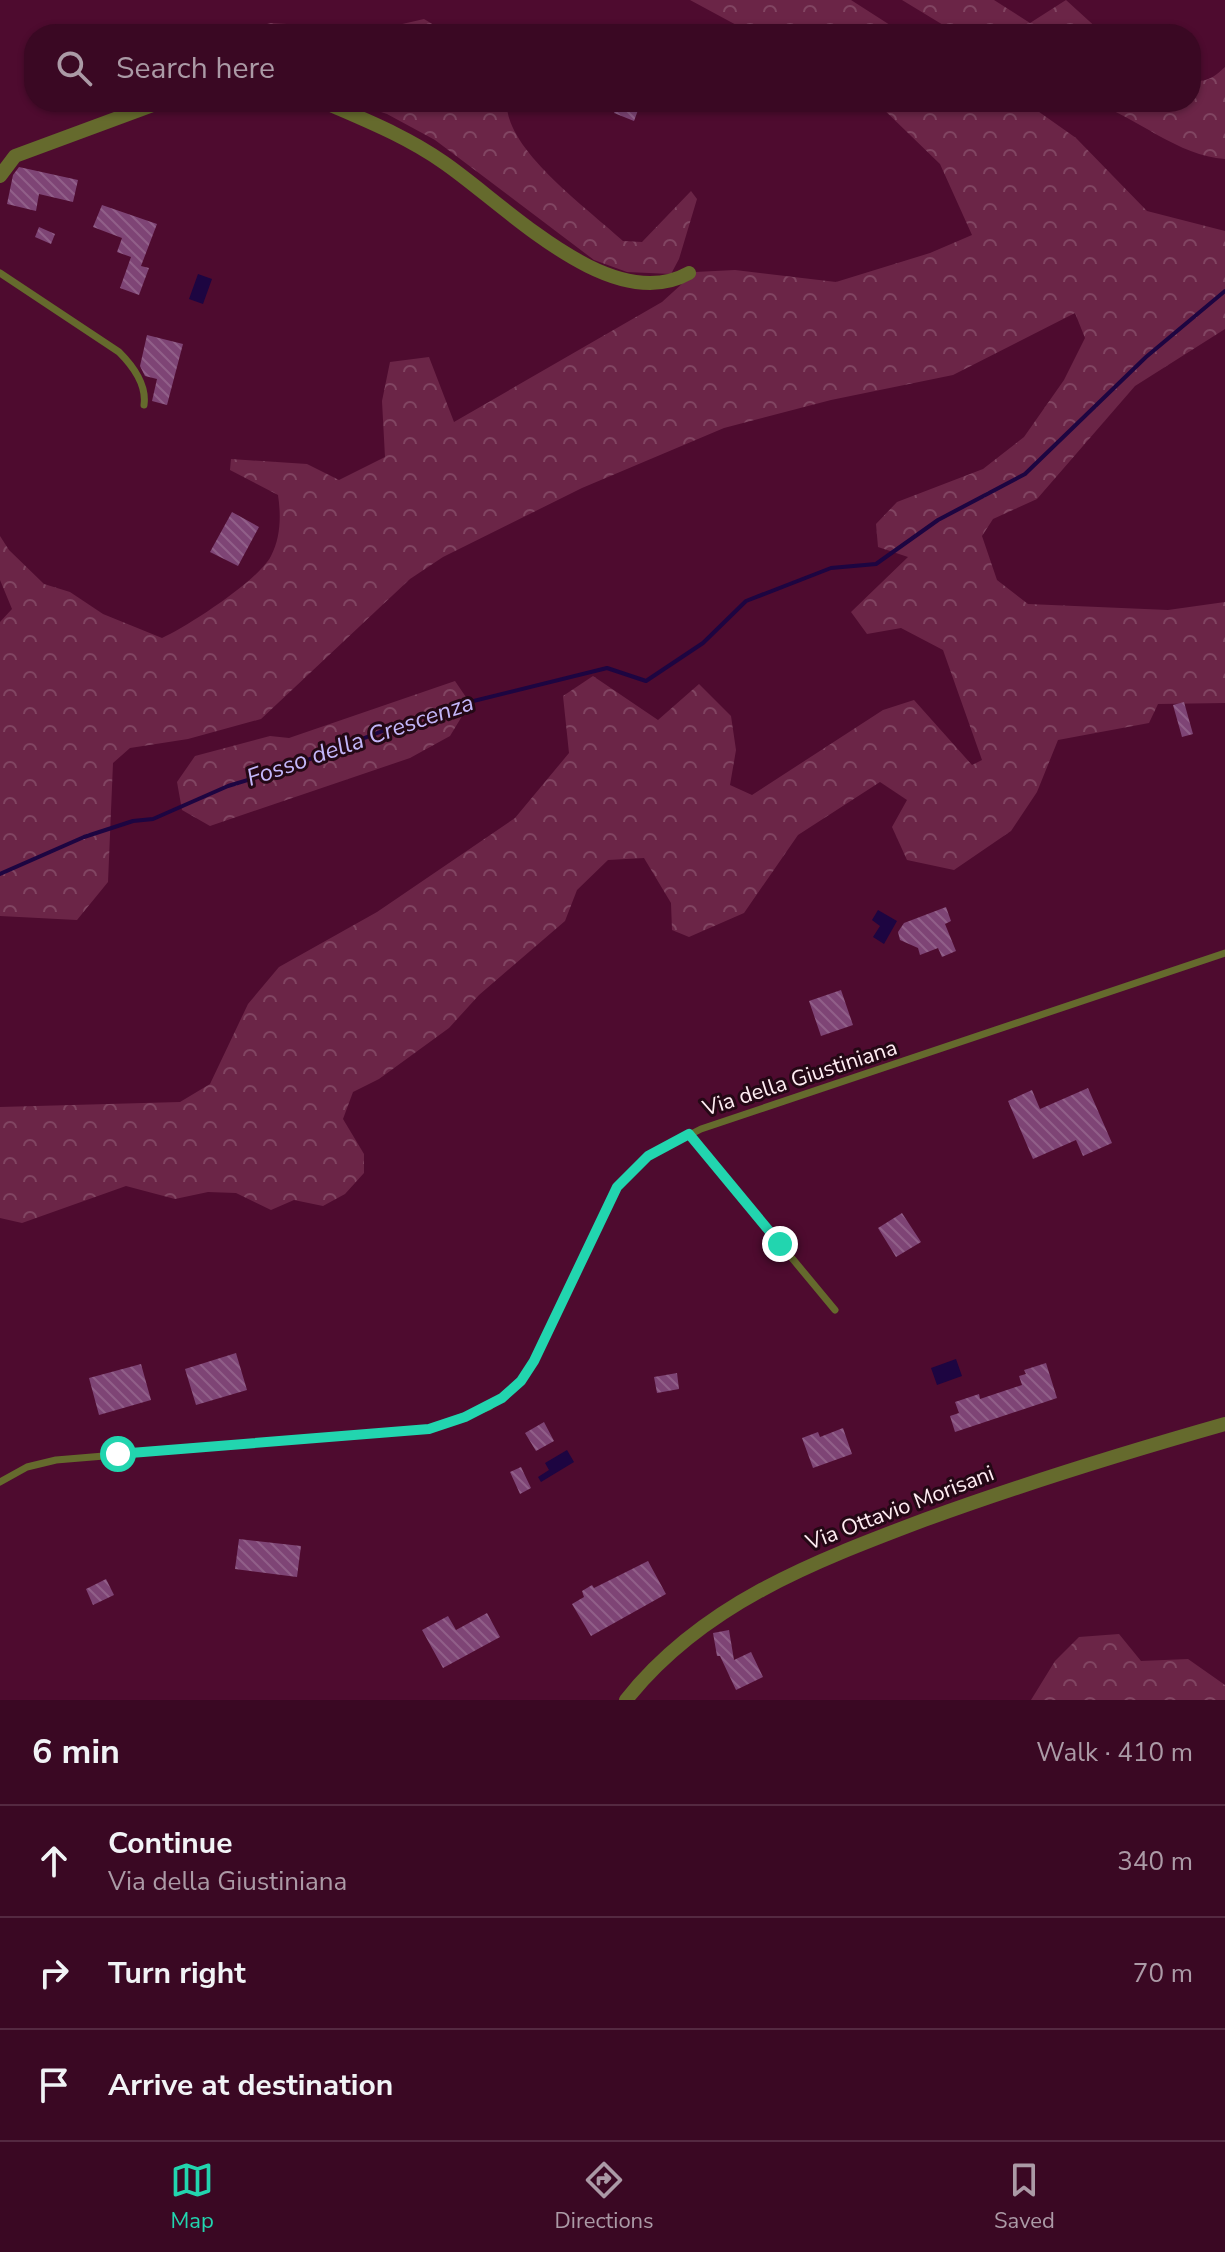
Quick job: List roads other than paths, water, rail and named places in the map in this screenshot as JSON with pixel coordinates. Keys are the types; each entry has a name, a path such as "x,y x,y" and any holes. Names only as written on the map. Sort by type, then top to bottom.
{"street":[{"path":"2,168 18,155 134,112"},
{"path":"348,112 404,136 594,271 639,285 664,285 689,273"},
{"name":"Via Ottavio Morisani","path":"626,1700 690,1635 733,1604 781,1579 848,1549 1038,1478 1225,1424"}],"lane":[{"path":"0,273 119,352 134,366 145,388 144,405"},
{"name":"Via della Giustiniana","path":"0,1482 27,1467 56,1460 429,1429 489,1407 521,1381 534,1361 617,1187 648,1156 689,1134 1225,953"},
{"path":"689,1134 835,1310"}],"waterway":[{"name":"Fosso della Crescenza","path":"0,874 84,837 133,821 153,819 228,786 284,769 437,710 607,668 646,681 703,643 746,601 831,568 876,564 938,520 1025,474 1146,357 1225,291"}]}
